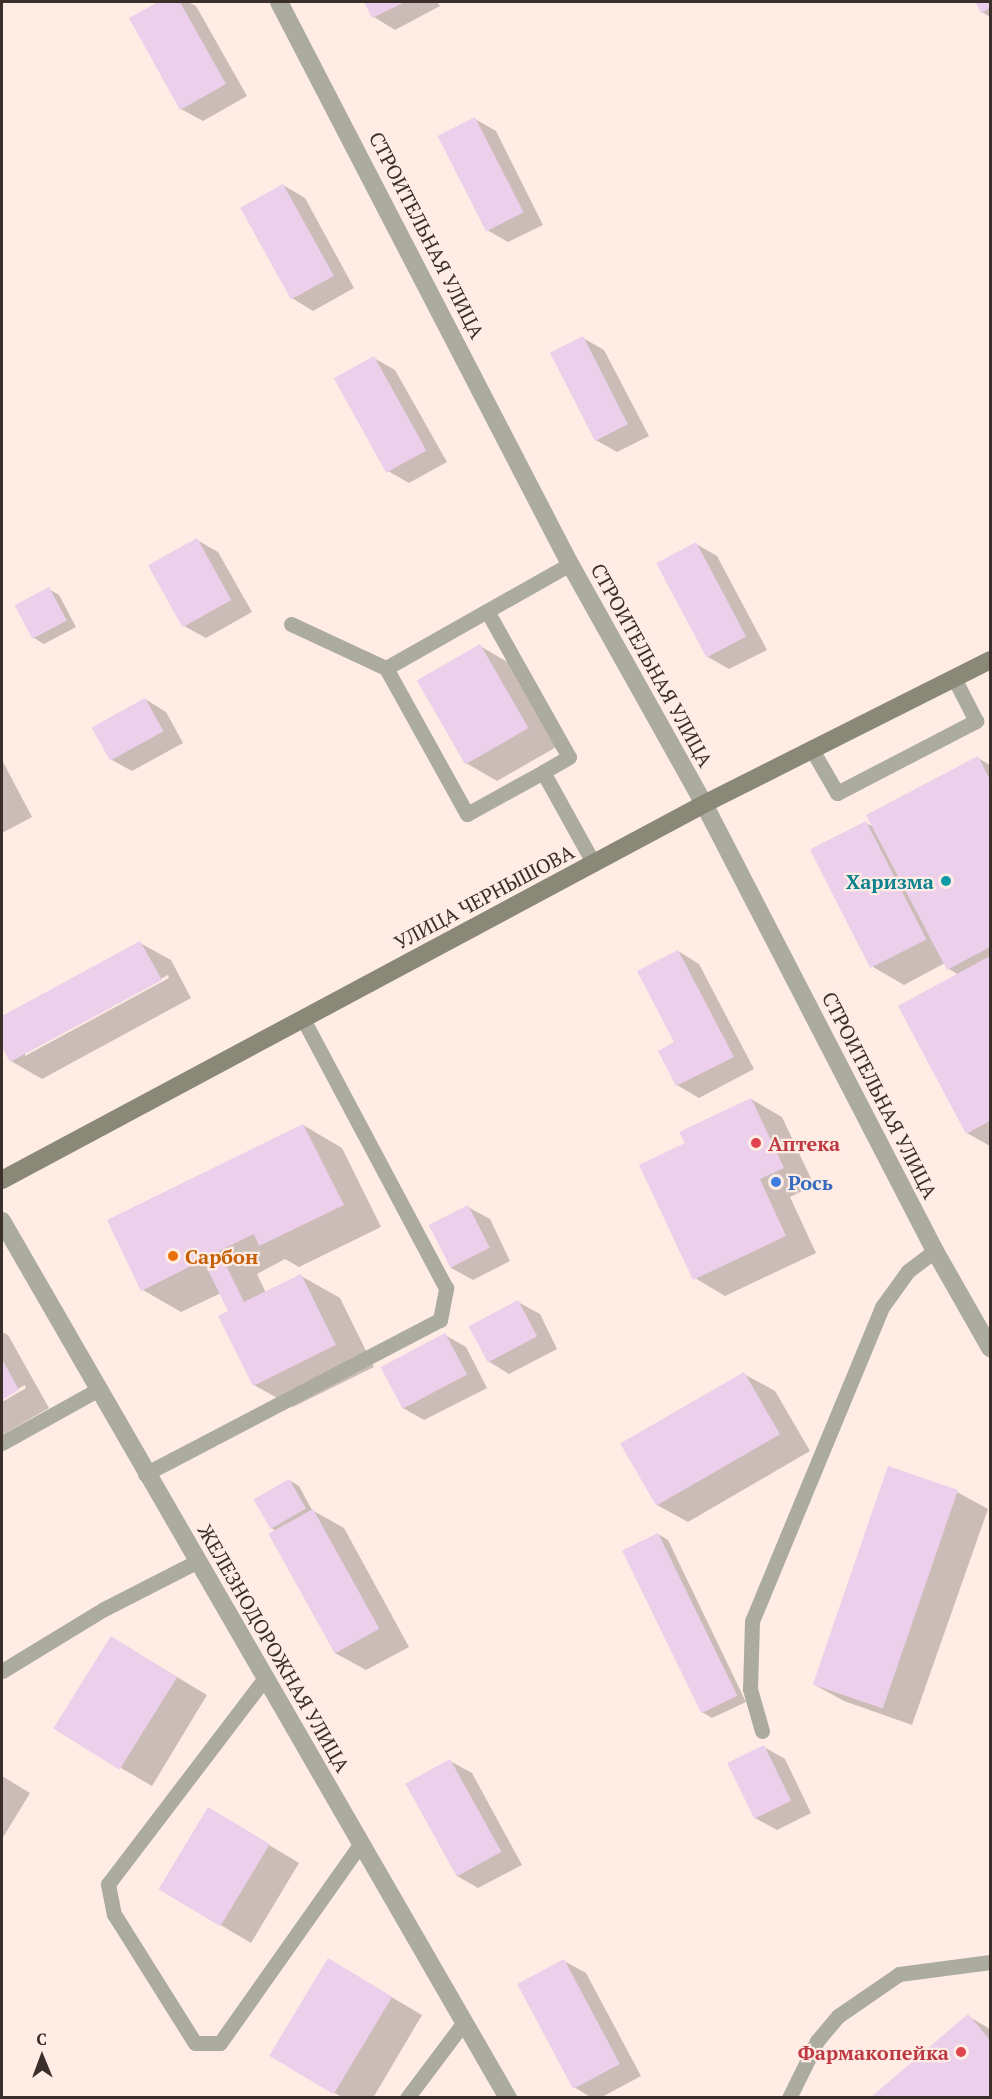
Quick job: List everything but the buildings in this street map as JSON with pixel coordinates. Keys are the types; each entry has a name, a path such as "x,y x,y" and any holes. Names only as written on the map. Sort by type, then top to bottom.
{"street":[{"name":"СТРОИТЕЛЬНАЯ УЛИЦА","path":"279,2 570,564 704,804 935,1251 990,1348"},
{"name":"УЛИЦА ЧЕРНЫШОВА","path":"2,1180 704,804 990,660"},
{"name":"ЖЕЛЕЗНОДОРОЖНАЯ УЛИЦА","path":"2,1221 146,1474 508,2097"}],"lane":[{"path":"386,668 570,564"},
{"path":"291,624 386,668 467,814 569,757 487,611"},
{"path":"812,748 837,793 976,721 954,678"},
{"path":"543,772 594,864"},
{"path":"146,1474 440,1320 446,1288 303,1019"},
{"path":"762,1731 750,1689 752,1621 882,1307 908,1271 935,1251"},
{"path":"2,1443 99,1389"},
{"path":"2,1671 104,1609 198,1561"},
{"path":"266,1678 108,1884 114,1914 195,2043 220,2043 361,1843"},
{"path":"789,2097 817,2042 838,2016 899,1974 990,1962"},
{"path":"407,2097 464,2022"}],"place":[{"name":"Харизма","path":"946,881"},
{"name":"Аптека","path":"756,1143"},
{"name":"Рось","path":"776,1182"},
{"name":"Сарбон","path":"173,1256"},
{"name":"Фармакопейка","path":"961,2052"}]}
